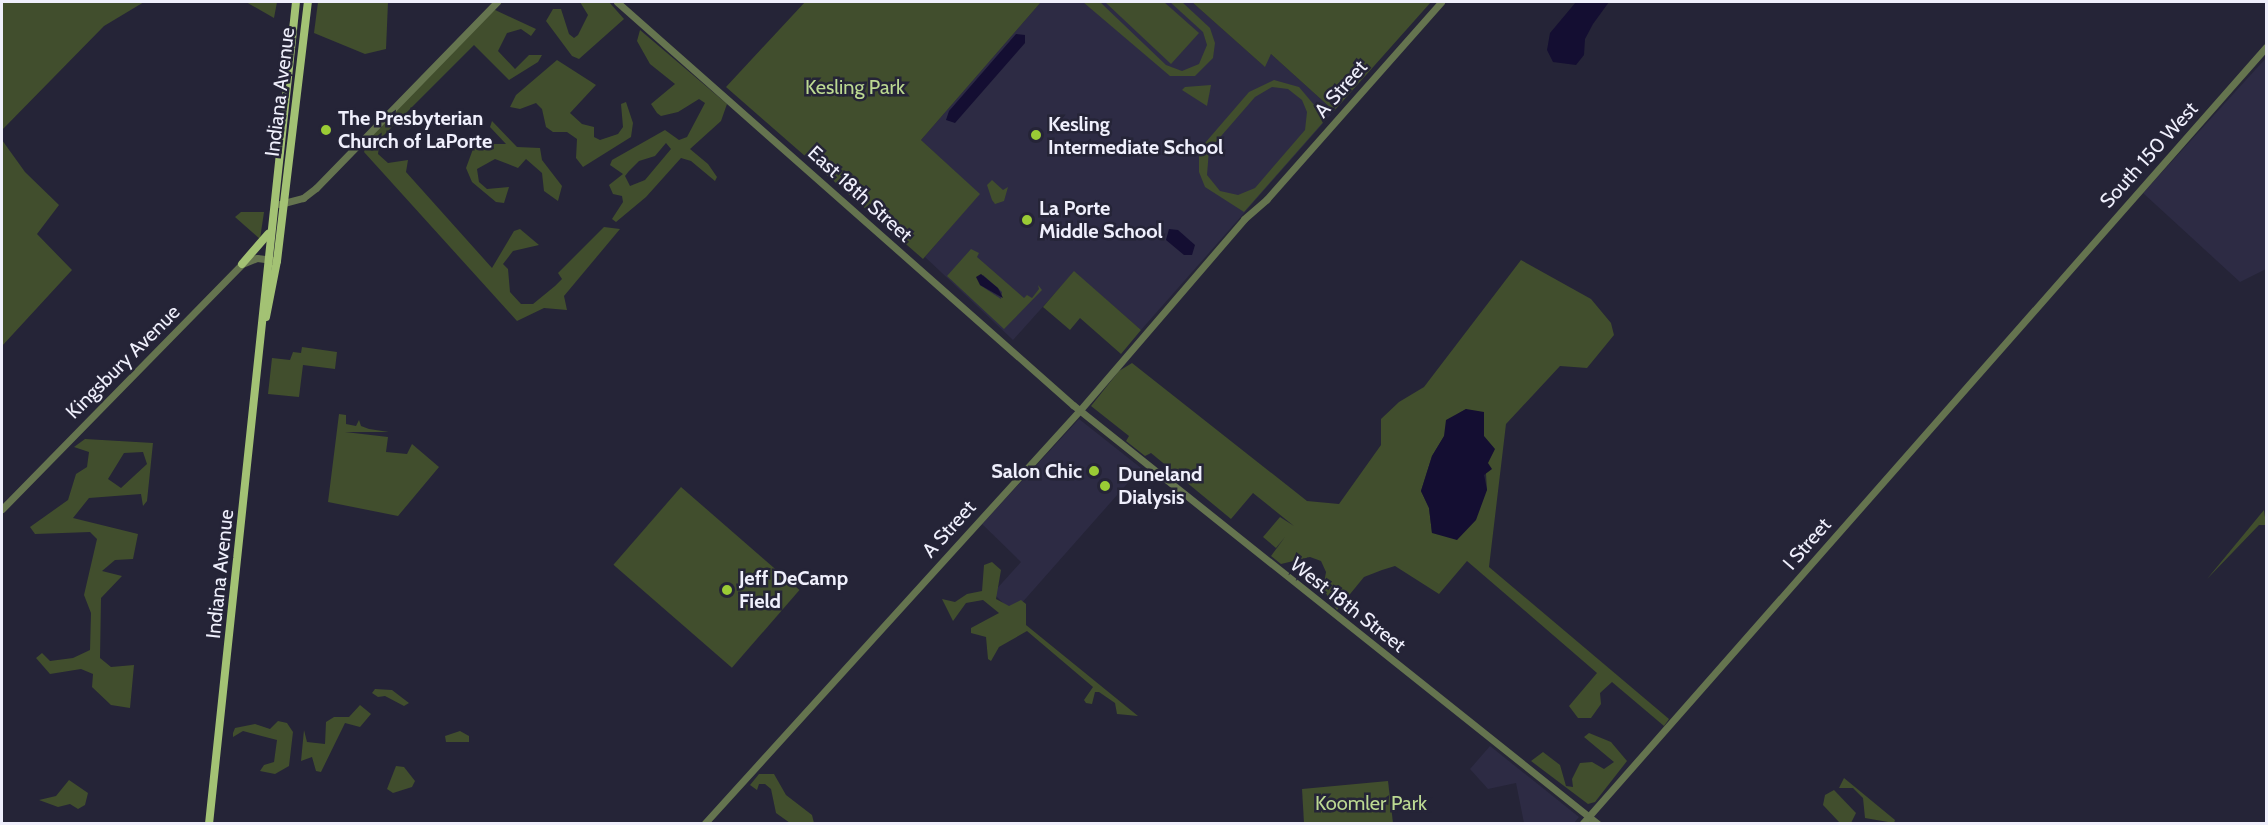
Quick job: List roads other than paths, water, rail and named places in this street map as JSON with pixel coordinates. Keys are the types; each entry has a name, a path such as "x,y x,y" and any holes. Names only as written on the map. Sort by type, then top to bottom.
{"main road":[{"name":"Indiana Avenue","path":"264,329 266,260 296,2"},
{"name":"Indiana Avenue","path":"209,824 264,329 277,261 308,2"},
{"path":"289,58 300,59"},
{"path":"242,264 269,233"}],"street":[{"path":"272,205 303,198 316,188 497,2"},
{"name":"East 18th Street","path":"617,2 1080,410"},
{"name":"A Street","path":"704,824 1080,410 1441,2"},
{"name":"South 150 West","path":"2056,284 2266,47"},
{"path":"242,264 266,260 277,261"},
{"name":"Kingsbury Avenue","path":"2,509 242,264"},
{"name":"I Street","path":"1582,824 2056,284"},
{"name":"West 18th Street","path":"1080,410 1598,824"}],"place":[{"name":"The Presbyterian Church of LaPorte","path":"326,130"},
{"name":"Kesling Intermediate School","path":"1036,135"},
{"name":"La Porte Middle School","path":"1027,220"},
{"name":"Salon Chic","path":"1094,471"},
{"name":"Duneland Dialysis","path":"1105,486"},
{"name":"Jeff DeCamp Field","path":"727,590"}],"park label":[{"name":"Kesling Park","path":"855,87"},
{"name":"Koomler Park","path":"1371,803"}]}
